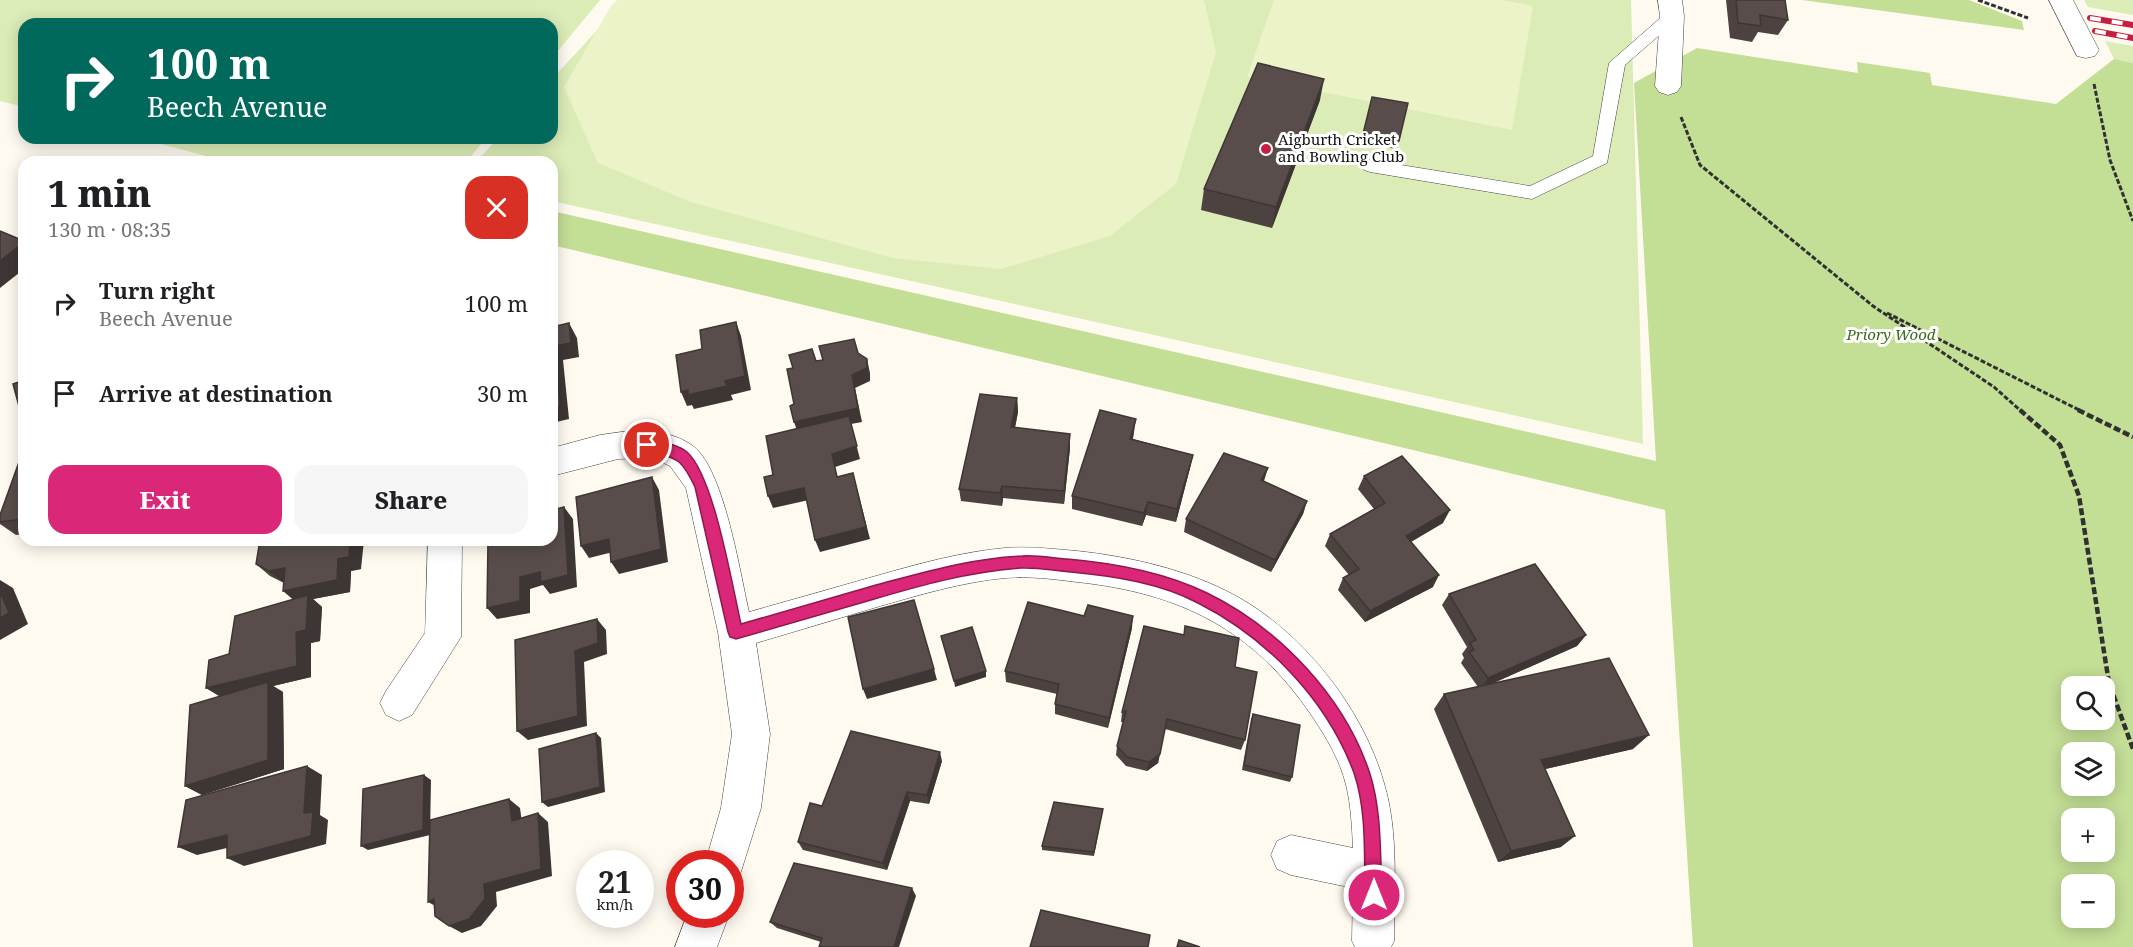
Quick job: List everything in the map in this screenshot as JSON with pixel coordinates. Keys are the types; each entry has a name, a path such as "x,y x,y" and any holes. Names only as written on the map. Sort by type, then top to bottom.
{"street":[{"path":"2061,0 2086,50"},
{"path":"1668,86 1671,8"},
{"path":"558,460 609,445 660,446 681,455 692,468 702,487 736,632 752,734 741,808 729,850"},
{"path":"399,703 443,637 445,546"},
{"path":"736,632 955,569 1024,562 1088,567 1144,577 1202,597 1243,621 1282,654 1317,691 1343,732 1362,774 1371,818 1374,872 1373,941"},
{"path":"1291,855 1374,872"},
{"path":"696,947 703,928"}],"lane":[{"path":"1370,166 1532,193 1601,159 1617,63 1671,8"}],"path":[{"path":"2086,50 2110,160 2133,221"},
{"path":"1668,86 1700,165 1873,306 1994,387 2060,445 2079,496 2109,683 2133,749"},
{"path":"1873,306 2133,437"}],"green space":[{"path":"0,0 600,0 558,51 558,18 18,18 18,106 0,101"},
{"path":"617,0 1204,0 1216,52 1176,184 1110,236 1001,269 893,258 691,202 598,163 564,87 611,6"},
{"path":"625,0 1631,0 1643,444 558,202 558,156 482,156 492,144 558,144 558,73"},
{"path":"1274,0 1502,0 1533,6 1512,130 1247,77"},
{"path":"1802,0 1969,0 2022,21 2024,30"},
{"path":"2084,0 2133,0 2133,15 2088,7"},
{"path":"2105,41 2133,46 2133,63 2114,59"},
{"name":"Priory Wood","path":"1697,48 1858,73 1857,62 1930,73 1932,85 2056,104 2114,59 2133,63 2133,947 1693,947 1665,510 558,246 558,212 1656,461 1634,83"},
{"path":"161,144 481,144 471,156 206,156"}],"building":[{"path":"1736,0 1785,0 1788,20 1760,15 1761,26 1738,23"},
{"path":"1258,63 1324,79 1276,207 1204,189"},
{"path":"1372,97 1408,103 1399,141 1363,134"},
{"path":"0,231 18,238 18,247 0,261"},
{"path":"736,322 745,376 725,381 727,386 688,395 688,390 681,392 676,355 702,349 700,330"},
{"path":"569,323 571,343 558,345 558,326"},
{"path":"854,339 858,353 867,359 867,368 852,375 858,408 794,422 790,406 794,404 787,369 793,368 789,355 812,349 816,361 823,360 819,346"},
{"path":"18,382 18,403 13,384"},
{"path":"558,382 560,406 558,406"},
{"path":"980,394 1017,398 1011,427 1070,434 1064,491 1002,486 1000,493 959,489"},
{"path":"1100,410 1136,419 1130,439 1193,455 1177,509 1148,502 1144,513 1072,496"},
{"path":"849,416 857,446 832,454 837,477 853,473 866,527 815,540 804,488 768,496 764,477 773,475 766,436"},
{"path":"1224,453 1268,468 1261,480 1307,501 1275,560 1186,519"},
{"path":"1402,456 1450,510 1406,536 1439,575 1370,611 1343,578 1359,569 1330,534 1385,503 1364,476"},
{"path":"18,465 18,520 0,522 0,515"},
{"path":"652,477 661,549 611,562 609,539 581,546 576,497"},
{"path":"564,507 568,575 541,582 540,572 520,577 520,601 487,608 488,546 558,546 558,508"},
{"path":"259,546 350,546 349,557 338,559 337,580 283,591 285,568 269,571 256,564"},
{"path":"1535,564 1586,635 1488,678 1469,652 1474,650 1470,643 1476,640 1449,594"},
{"path":"0,591 9,613 0,618"},
{"path":"308,595 306,630 296,632 297,666 206,688 209,660 229,654 235,616"},
{"path":"914,600 934,669 863,689 848,617"},
{"path":"1028,602 1084,616 1088,605 1133,616 1109,718 1055,704 1059,684 1005,671"},
{"path":"597,619 598,643 575,651 578,716 517,731 515,640"},
{"path":"1144,626 1184,635 1185,626 1239,638 1235,667 1257,672 1245,740 1167,719 1160,754 1149,762 1127,757 1117,746 1126,711 1122,712"},
{"path":"972,627 986,671 954,681 941,636"},
{"path":"1609,658 1649,735 1541,760 1575,836 1511,851 1444,694"},
{"path":"268,682 268,760 185,786 190,705"},
{"path":"1253,714 1300,725 1292,777 1244,765"},
{"path":"851,731 940,752 927,795 907,792 883,863 798,842 810,803 822,806"},
{"path":"596,733 600,787 542,802 539,749"},
{"path":"307,766 304,813 313,812 311,836 227,858 227,835 178,847 186,800"},
{"path":"424,775 423,830 361,846 363,789"},
{"path":"509,799 512,821 538,813 541,869 484,884 485,899 469,919 449,926 435,916 434,899 428,902 430,820"},
{"path":"1054,802 1103,809 1094,852 1042,846"},
{"path":"794,863 912,888 894,947 819,947 822,938 770,922"},
{"path":"1041,910 1150,935 1148,947 1030,947"},
{"path":"1179,940 1200,947 1177,947"}],"railway":[{"path":"2090,18 2133,25"},
{"path":"2095,31 2133,38"}],"place":[{"name":"Aigburth Cricket and Bowling Club","path":"1266,149"}],"route":[{"path":"647,445 660,446 681,455 692,468 702,487 736,632 955,569 1024,562 1088,567 1144,577 1202,597 1243,621 1282,654 1317,691 1343,732 1362,774 1371,818 1374,895"}]}
